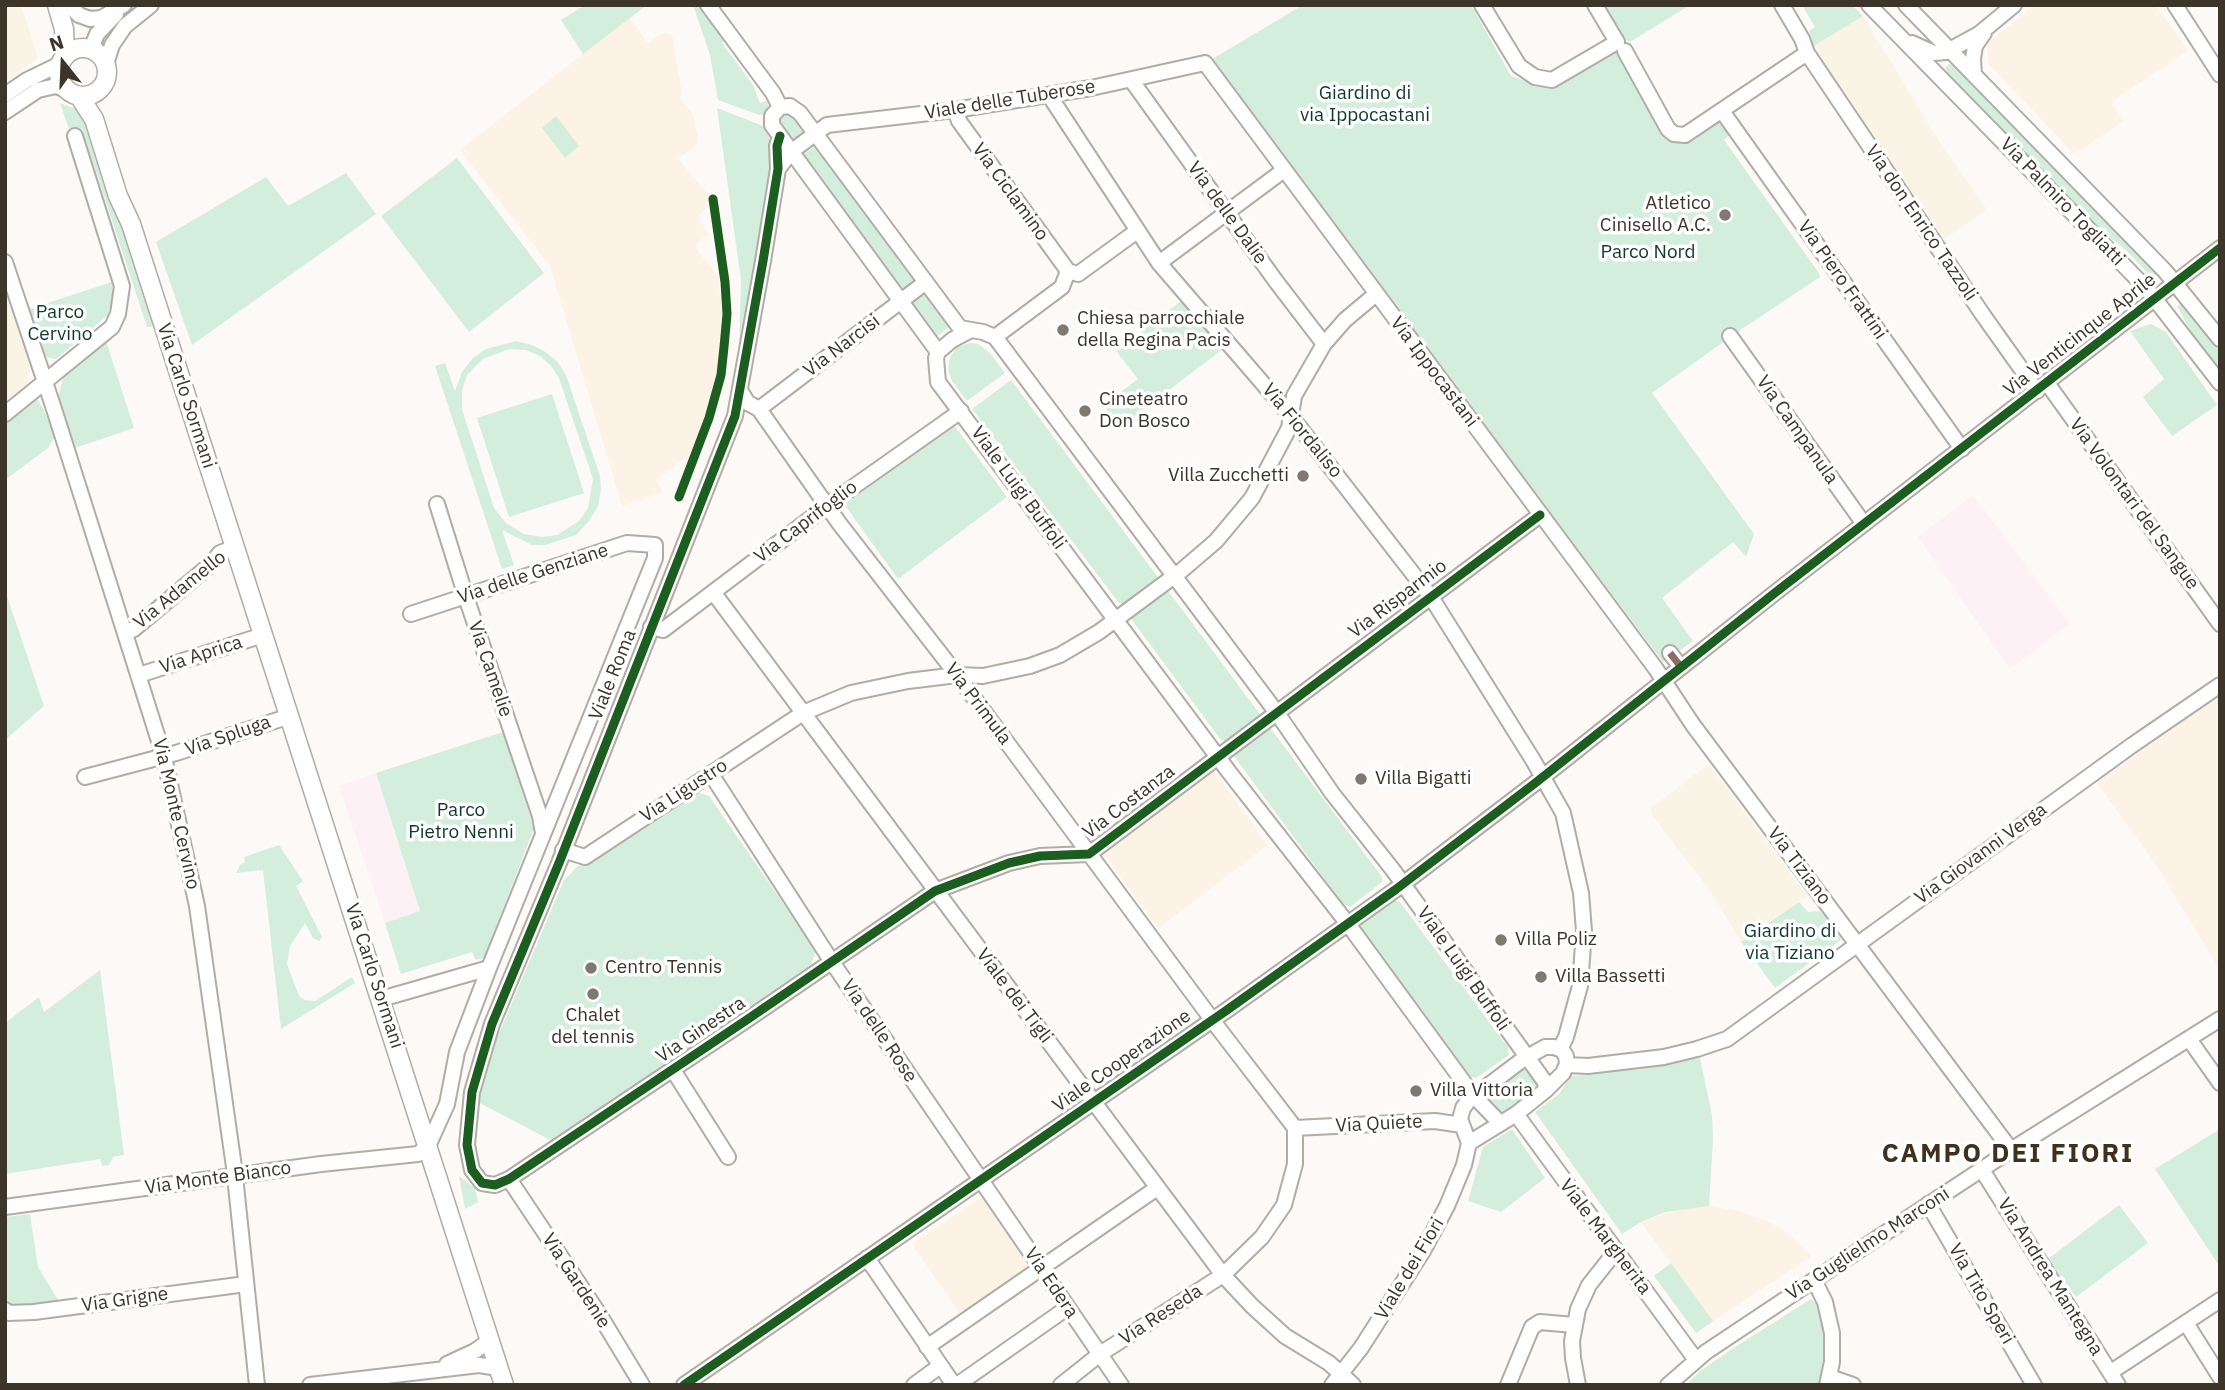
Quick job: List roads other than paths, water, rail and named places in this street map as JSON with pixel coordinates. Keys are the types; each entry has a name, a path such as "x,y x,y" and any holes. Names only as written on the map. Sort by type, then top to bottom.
{"main road":[{"path":"57,5 64,29 59,75 73,93 88,95 99,90 106,79 106,64 102,57 87,48 76,48 62,60"},
{"path":"68,5 87,48"},
{"name":"Via Carlo Sormani","path":"99,90 100,103 120,167 131,224 501,1376"},
{"name":"Via Carlo Sormani","path":"73,93 94,119 118,196 131,224"}],"street":[{"path":"68,5 79,15 90,19 101,18 124,5"},
{"path":"87,48 124,5"},
{"path":"106,64 112,44 125,26 151,5"},
{"path":"708,5 773,93 779,107 790,106 796,109 816,133 960,328 995,337 1062,287 1068,271 1078,274 1137,231"},
{"path":"1482,5 1519,66 1535,77 1552,80 1617,42 1595,5"},
{"name":"Via don Enrico Tazzoli","path":"1782,5 1807,53 1983,315 2042,387"},
{"name":"Via Palmiro Togliatti","path":"1870,5 2155,299 2220,383"},
{"name":"Via Palmiro Togliatti","path":"1881,5 1899,34"},
{"name":"Via Palmiro Togliatti","path":"1906,5 2175,282 2220,339"},
{"path":"1899,34 1934,53 1950,50 1974,37 2014,5"},
{"path":"2175,5 2220,75"},
{"path":"1974,75 1975,46 1991,24"},
{"path":"1625,51 1668,129 1674,134 1685,135 1807,53"},
{"path":"5,95 62,60"},
{"name":"Viale delle Tuberose","path":"792,151 827,125 955,110 1049,95 1132,81 1205,63"},
{"name":"Via Ippocastani","path":"1205,63 1664,681"},
{"name":"Via delle Dalie","path":"1132,81 1324,344"},
{"path":"5,113 38,90 56,86 73,93"},
{"name":"Via Fiordaliso","path":"1049,95 1159,263 1290,415 1431,597 1563,813 1581,893 1584,931 1580,986 1560,1049"},
{"name":"Viale Roma","path":"482,1183 472,1170 467,1145 472,1092 492,1024 735,416 778,169 777,146 780,136 771,121 774,111 779,107"},
{"name":"Via Ciclamino","path":"955,110 959,121 1068,271"},
{"name":"Via Piero Frattini","path":"1722,111 1962,449"},
{"path":"5,414 112,327 118,314 122,286 75,136"},
{"path":"780,136 939,352 952,340 969,331"},
{"name":"Viale Roma","path":"778,169 792,151"},
{"path":"1159,263 1284,170"},
{"name":"Via Venticinque Aprile","path":"1681,667 2220,248"},
{"name":"Via Monte Cervino","path":"5,262 164,757 197,906 234,1177 257,1385"},
{"name":"Via Narcisi","path":"758,409 926,282"},
{"path":"1115,620 1216,541 1252,498 1289,428 1294,396 1324,344 1345,320 1376,294"},
{"name":"Via Campanula","path":"1730,336 1864,524"},
{"name":"Viale Luigi Buffoli","path":"995,337 1277,713 1332,793 1403,883 1545,1082 1546,1090"},
{"name":"Viale Luigi Buffoli","path":"939,352 936,358 938,382 1218,758 1348,924 1473,1095 1500,1124"},
{"name":"Via Volontari del Sangue","path":"2042,387 2220,624"},
{"name":"Via Primula","path":"741,392 748,403 758,409 1295,1128"},
{"name":"Via Caprifoglio","path":"651,627 663,629 961,411"},
{"name":"Via Camelie","path":"437,504 540,816 541,841"},
{"name":"Via Risparmio","path":"1277,713 1541,515"},
{"name":"Via delle Genziane","path":"411,614 627,543 655,545"},
{"name":"Viale Roma","path":"428,1146 447,1104 457,1052 655,558 655,545"},
{"name":"Via Adamello","path":"125,633 134,629 210,565 215,556 235,547"},
{"name":"Viale dei Tigli","path":"713,592 1223,1275 1285,1336 1337,1379 1353,1385"},
{"name":"Via Ligustro","path":"563,850 585,857 803,713 851,693 957,675 983,676 1030,666 1086,641 1115,620"},
{"name":"Via Aprica","path":"139,675 263,635"},
{"path":"1670,653 1681,667"},
{"name":"Viale Cooperazione","path":"684,1385 1348,924 1542,777 1681,667"},
{"name":"Via Tiziano","path":"1664,681 1693,725 2011,1150"},
{"name":"Via Giovanni Verga","path":"1565,1069 1664,1057 1727,1039 1857,943 2220,685"},
{"path":"1218,758 1277,713"},
{"name":"Via Spluga","path":"85,777 164,757 290,716"},
{"name":"Via Costanza","path":"935,891 1009,863 1040,856 1089,854 1218,758"},
{"name":"Via delle Rose","path":"711,774 832,961 981,1180"},
{"path":"541,841 558,841 563,850"},
{"name":"Via Ginestra","path":"482,1183 495,1185 509,1179 935,891"},
{"path":"381,999 489,968"},
{"name":"Via Guglielmo Marconi","path":"1668,1385 1696,1360 1928,1204 2220,1019"},
{"path":"2189,1039 2220,1083"},
{"path":"1546,1047 1560,1049 1566,1056 1565,1069 1546,1090 1516,1114 1469,1143 1462,1125 1461,1112 1473,1095 1546,1047"},
{"name":"Via Ginestra","path":"673,1070 728,1157"},
{"name":"Viale Margherita","path":"1516,1114 1696,1360"},
{"name":"Via Quiete","path":"1295,1128 1435,1121 1462,1125"},
{"name":"Via Reseda","path":"1060,1385 1100,1354 1223,1275 1262,1237 1284,1205 1295,1164 1295,1128"},
{"name":"Viale dei Fiori","path":"1337,1379 1361,1348 1423,1251 1447,1206 1464,1165 1469,1143"},
{"name":"Via Monte Bianco","path":"5,1207 321,1164 418,1154 428,1146"},
{"name":"Via Andrea Mantegna","path":"1982,1170 2114,1379"},
{"name":"Via Gardenie","path":"509,1179 642,1385"},
{"name":"Via Edera","path":"981,1180 1121,1385"},
{"path":"927,1347 1157,1188"},
{"name":"Via Tito Speri","path":"1928,1204 2034,1385"},
{"path":"1578,1385 1573,1358 1574,1325 1578,1309 1589,1285 1616,1251"},
{"path":"867,1258 955,1385 1067,1308"},
{"path":"1814,1280 1825,1302 1832,1333 1828,1381 1853,1385"},
{"name":"Via Grigne","path":"5,1310 9,1313 34,1312 246,1284"},
{"path":"2114,1379 2220,1300"},
{"path":"1508,1385 1528,1333 1535,1324 1544,1322 1574,1325"},
{"path":"2186,1323 2220,1377"},
{"path":"436,1369 475,1351 489,1341"},
{"path":"310,1385 398,1379 436,1369 479,1365 501,1376"},
{"path":"914,1385 940,1366"}],"place":[{"name":"Atletico Cinisello A.C.","path":"1725,215"},
{"name":"Chiesa parrocchiale della Regina Pacis","path":"1063,330"},
{"name":"Cineteatro Don Bosco","path":"1085,411"},
{"name":"Villa Zucchetti","path":"1303,476"},
{"name":"Villa Bigatti","path":"1361,779"},
{"name":"Villa Poliz","path":"1501,940"},
{"name":"Centro Tennis","path":"591,968"},
{"name":"Villa Bassetti","path":"1541,977"},
{"name":"Chalet del tennis","path":"593,994"},
{"name":"Villa Vittoria","path":"1416,1091"}],"district":[{"name":"CAMPO DEI FIORI","path":"2008,1154"}],"park label":[{"name":"Giardino di via Ippocastani","path":"1365,105"},
{"name":"Parco Nord","path":"1648,253"},
{"name":"Parco Cervino","path":"60,324"},
{"name":"Parco Pietro Nenni","path":"461,822"},
{"name":"Giardino di via Tiziano","path":"1790,943"}]}
